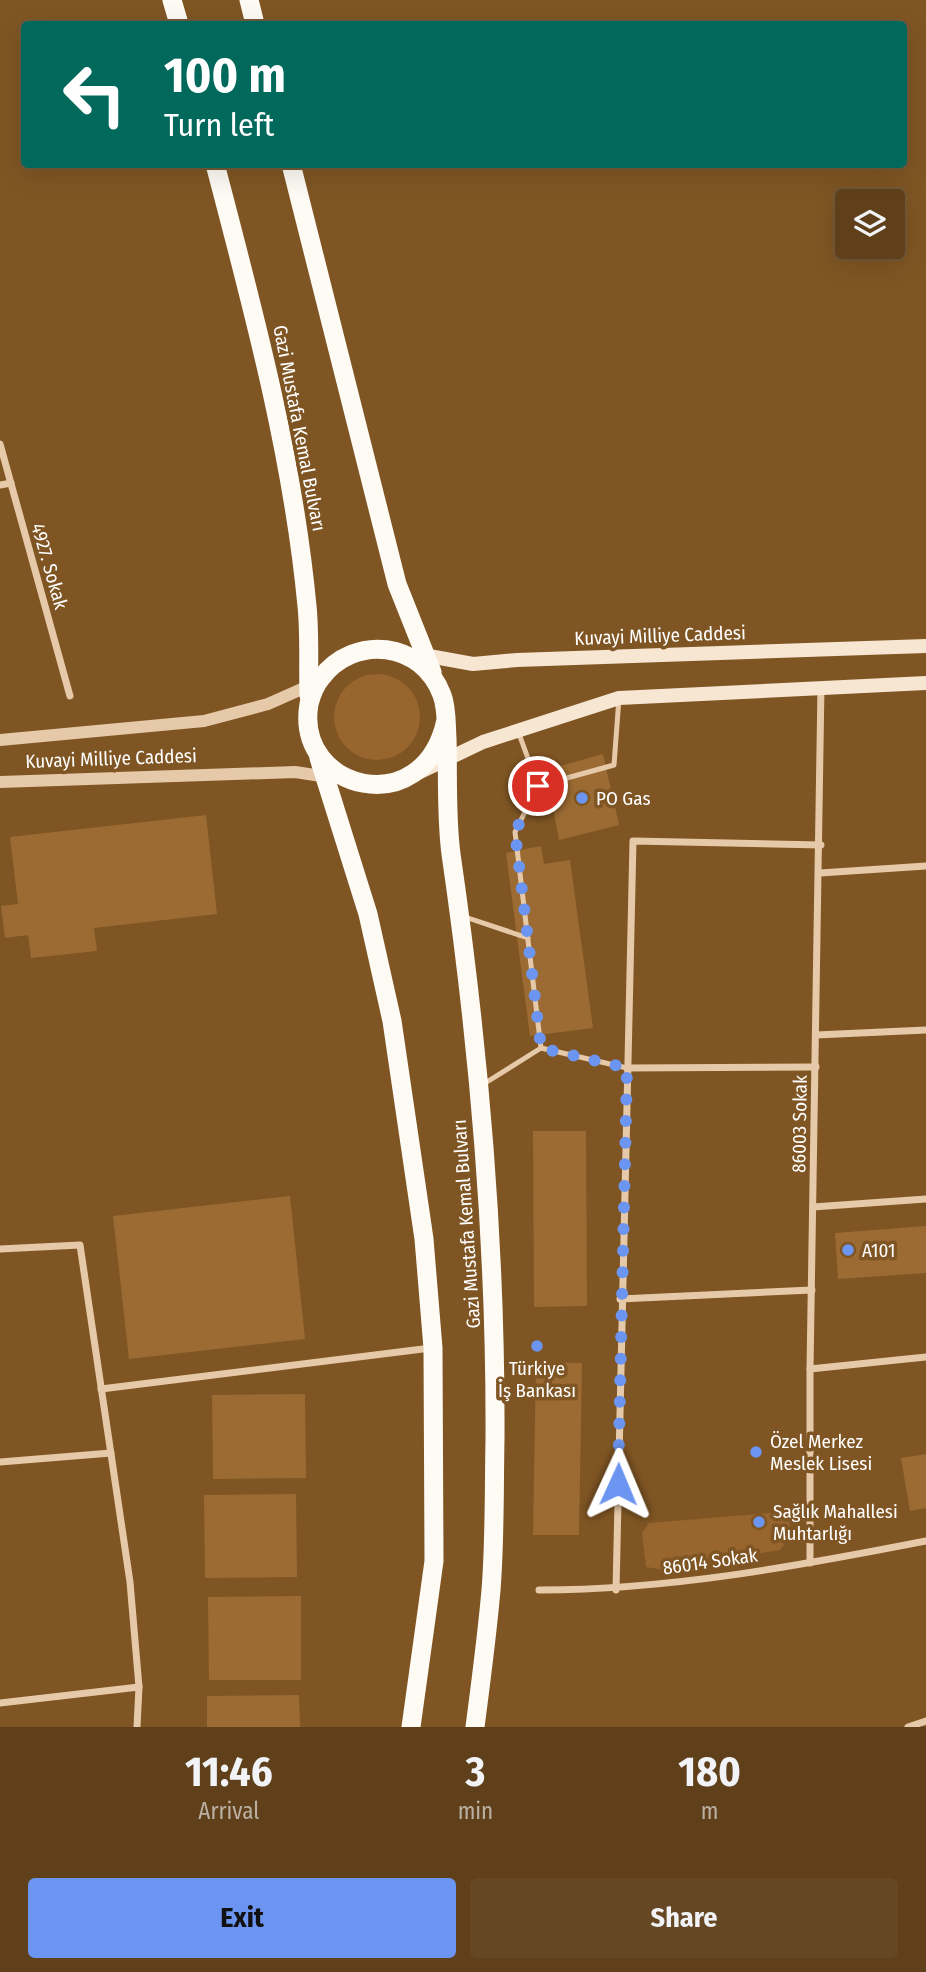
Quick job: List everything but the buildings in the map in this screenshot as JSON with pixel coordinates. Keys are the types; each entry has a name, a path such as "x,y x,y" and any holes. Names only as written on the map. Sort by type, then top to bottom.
{"highway":[{"path":"173,0 178,21"},
{"path":"249,0 254,21"},
{"name":"Gazi Mustafa Kemal Bulvarı","path":"216,168 252,307 296,518 308,610 312,691"},
{"path":"291,168 397,584 443,698 446,720 436,751 413,775 393,784 371,785 349,779 330,767 317,750"},
{"path":"411,1727 434,1561 433,1348 424,1239 392,1021 368,914 309,728 312,691 331,665 351,653 373,648 397,650 417,660 433,677"},
{"name":"Gazi Mustafa Kemal Bulvarı","path":"446,720 451,850 462,916 479,1087 496,1342 494,1542 475,1727"}],"main road":[{"name":"Kuvayi Milliye Caddesi","path":"397,650 473,664 517,660 926,646"},
{"path":"413,775 483,742 619,698 821,686 926,683"}],"street":[{"name":"4927. Sokak","path":"0,444 70,696"},
{"path":"0,485 11,483"},
{"name":"86003 Sokak","path":"810,1563 810,1369 821,845 821,686"},
{"name":"Kuvayi Milliye Caddesi","path":"0,740 204,721 312,691"},
{"name":"Kuvayi Milliye Caddesi","path":"0,782 295,772 349,779"},
{"path":"616,1590 620,1299 633,842 821,845"},
{"path":"820,873 926,866"},
{"path":"816,1035 926,1030"},
{"path":"627,1068 816,1067"},
{"path":"813,1207 926,1199"},
{"path":"0,1249 80,1245 131,1582 139,1688 137,1727"},
{"path":"620,1299 812,1290"},
{"path":"101,1389 433,1348"},
{"path":"810,1369 926,1357"},
{"path":"0,1462 111,1453"},
{"name":"86014 Sokak","path":"539,1590 616,1590 810,1563 926,1541"},
{"path":"0,1703 139,1688"},
{"path":"908,1727 926,1721"}],"lane":[{"path":"538,786 614,765 619,698"},
{"path":"518,731 538,786 515,832 541,1048"},
{"path":"462,916 528,938"},
{"path":"479,1087 541,1048 627,1068"}],"shaded area":[{"path":"377,674 393,678 407,687 416,701 420,717 416,733 407,747 393,756 377,760 361,756 347,747 338,733 334,717 338,701 347,687 361,678"},
{"path":"770,1513 790,1518 790,1537 780,1550 664,1570 646,1567 642,1533 649,1523"}],"place":[{"name":"PO Gas","path":"582,798"},
{"name":"A101","path":"848,1250"},
{"name":"Türkiye İş Bankası","path":"537,1346"},
{"name":"Özel Merkez Meslek Lisesi","path":"756,1452"},
{"name":"Sağlık Mahallesi Muhtarlığı","path":"759,1522"}],"route":[{"path":"538,786 515,832 541,1048 627,1068 618,1484"}]}
